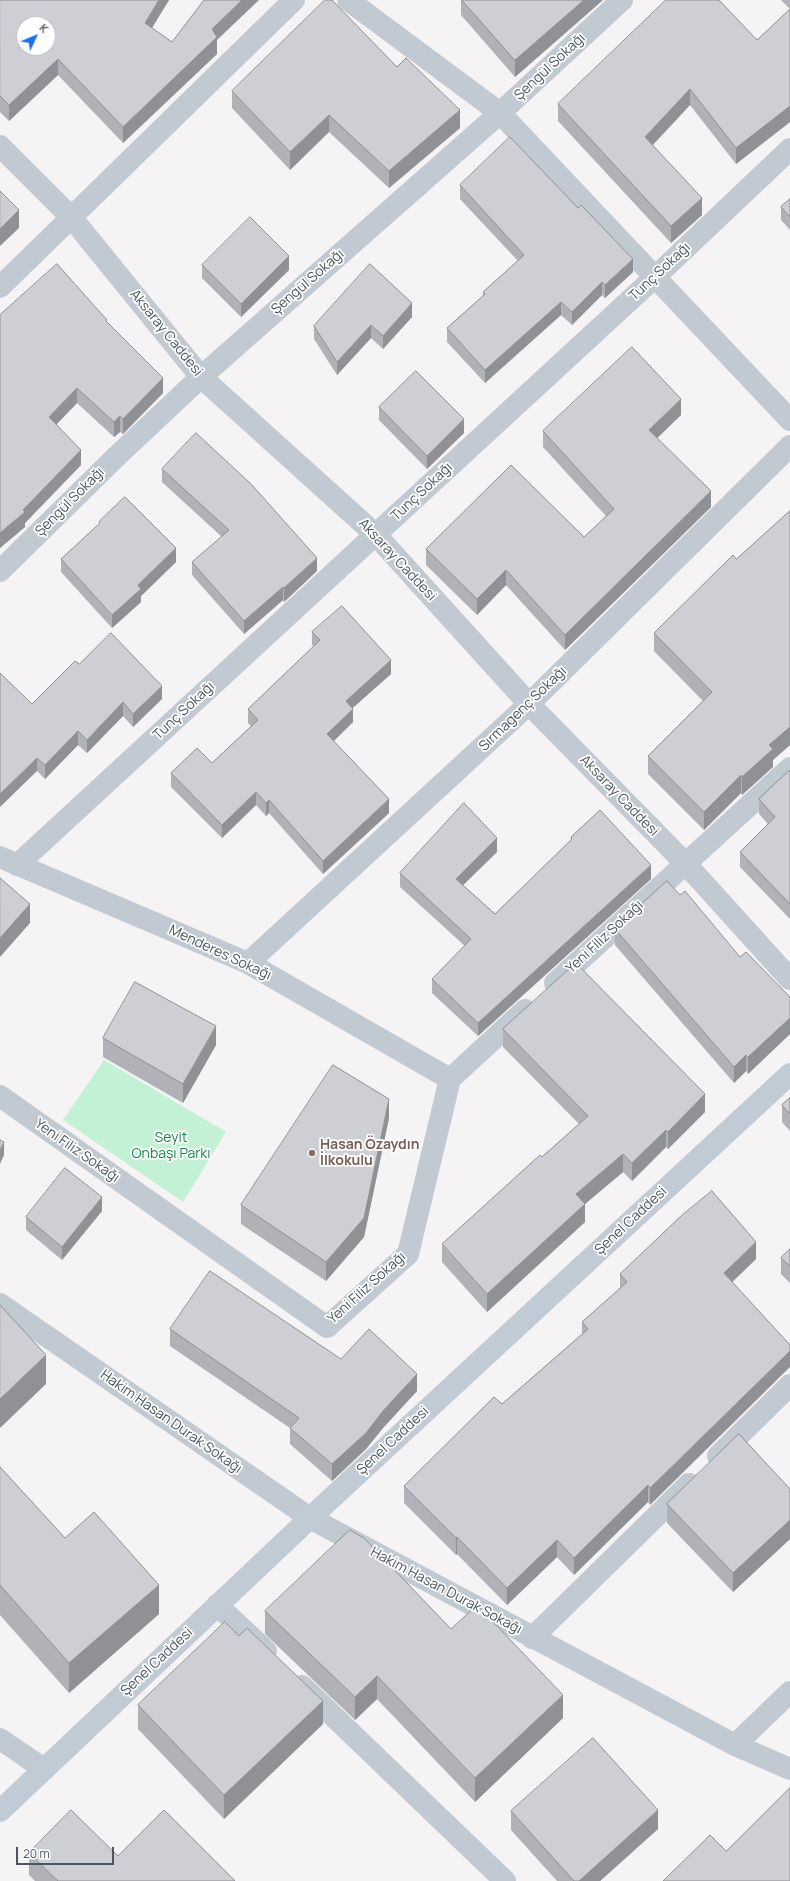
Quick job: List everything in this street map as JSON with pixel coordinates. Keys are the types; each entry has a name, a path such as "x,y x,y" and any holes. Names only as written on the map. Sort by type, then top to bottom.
{"street":[{"path":"0,287 294,0"},
{"path":"348,0 500,113 790,420"},
{"name":"Şengül Sokağı","path":"0,571 117,456 201,377 500,113 622,0"},
{"name":"Aksaray Caddesi","path":"0,146 71,217 201,377 376,535 529,704 685,863 790,979"},
{"name":"Tunç Sokağı","path":"8,861 376,535 790,149"},
{"name":"Sırmagenç Sokağı","path":"248,963 529,704 790,446"},
{"name":"Yeni Filiz Sokağı","path":"0,1096 327,1326 408,1254 450,1079 790,768"},
{"name":"Menderes Sokağı","path":"8,861 248,963 450,1079"},
{"name":"Şenel Caddesi","path":"0,1811 310,1518 790,1074"},
{"name":"Hakim Hasan Durak Sokağı","path":"0,1304 310,1518 532,1638 735,1745 790,1769"},
{"path":"532,1638 790,1385"},
{"path":"217,1605 505,1881"},
{"path":"735,1745 790,1692"},
{"path":"0,1739 44,1769"}],"green space":[{"name":"Seyit Onbaşı Parkı","path":"104,1060 226,1132 183,1202 63,1120"}],"building":[{"path":"0,0 159,0 145,23 172,42 204,0 242,0 212,29 217,37 123,127 58,59 9,105 0,96"},
{"path":"325,0 332,0 397,67 406,58 460,110 389,171 329,115 290,152 232,91"},
{"path":"462,0 584,0 515,60"},
{"path":"666,0 719,0 757,40 790,9 790,106 736,148 690,89 645,137 702,198 671,226 558,104"},
{"path":"510,137 578,208 581,205 633,259 605,285 602,282 572,312 561,302 485,370 447,328 485,294 483,292 524,255 460,185"},
{"path":"0,191 19,210 0,229"},
{"path":"790,199 790,217 781,207"},
{"path":"250,217 289,256 241,304 202,265"},
{"path":"57,264 107,320 106,321 163,378 123,419 120,416 114,422 77,388 49,417 81,450 23,510 25,512 0,533 0,315"},
{"path":"370,264 412,303 383,336 371,325 337,362 314,326"},
{"path":"632,347 681,399 649,430 711,491 565,635 506,570 477,599 426,549 511,465 584,537 614,509 543,431"},
{"path":"416,371 464,419 427,456 379,407"},
{"path":"196,433 251,484 317,558 244,621 192,562 229,530 162,469"},
{"path":"125,497 176,548 138,585 141,589 112,615 61,559 100,523 99,522"},
{"path":"790,511 790,727 769,745 773,749 742,777 741,775 704,812 648,756 712,692 654,633 733,555 736,559"},
{"path":"342,606 391,660 346,701 353,709 327,734 389,799 323,861 269,800 266,803 256,792 222,825 171,773 197,748 212,763 258,720 248,709 320,640 312,632"},
{"path":"111,633 162,686 133,714 123,702 87,740 78,731 45,765 37,758 0,794 0,673 32,704 75,661 79,664"},
{"path":"789,771 790,904 740,852 775,817 759,799"},
{"path":"464,803 497,838 456,879 495,914 572,839 571,837 600,810 651,865 478,1023 432,979 471,939 400,873"},
{"path":"0,878 30,904 0,938"},
{"path":"667,881 680,895 685,891 740,957 746,952 790,997 790,1018 748,1057 746,1055 734,1067 615,929"},
{"path":"576,963 705,1094 668,1132 666,1130 632,1163 623,1154 576,1194 585,1204 487,1294 442,1244 540,1155 542,1157 588,1116 503,1029"},
{"path":"135,982 216,1026 183,1084 103,1038"},
{"path":"333,1065 389,1099 364,1218 326,1262 241,1205"},
{"path":"790,1098 790,1114 782,1105"},
{"path":"0,1140 4,1142 0,1151"},
{"path":"65,1168 102,1197 62,1247 26,1217"},
{"path":"712,1191 756,1242 724,1273 790,1345 790,1351 650,1488 648,1485 574,1558 557,1540 507,1588 404,1486 494,1397 502,1404 588,1329 582,1322 627,1282 620,1274 681,1216"},
{"path":"790,1249 790,1266 781,1258"},
{"path":"210,1271 341,1359 369,1329 417,1374 383,1411 366,1433 332,1464 290,1428 299,1418 170,1329"},
{"path":"0,1305 46,1355 0,1399"},
{"path":"739,1434 790,1489 790,1520 733,1573 667,1504"},
{"path":"0,1467 65,1538 94,1512 159,1585 69,1663 0,1585"},
{"path":"350,1530 364,1538 451,1629 477,1605 563,1695 475,1778 377,1676 355,1697 265,1611"},
{"path":"225,1622 239,1636 247,1628 323,1701 224,1795 138,1705"},
{"path":"593,1738 658,1810 579,1881 574,1881 511,1811"},
{"path":"790,1788 790,1881 663,1881 710,1835 726,1851"},
{"path":"71,1810 118,1856 164,1810 235,1881 58,1881 29,1853"}],"place":[{"name":"Hasan Özaydın İlkokulu","path":"312,1153"}]}
